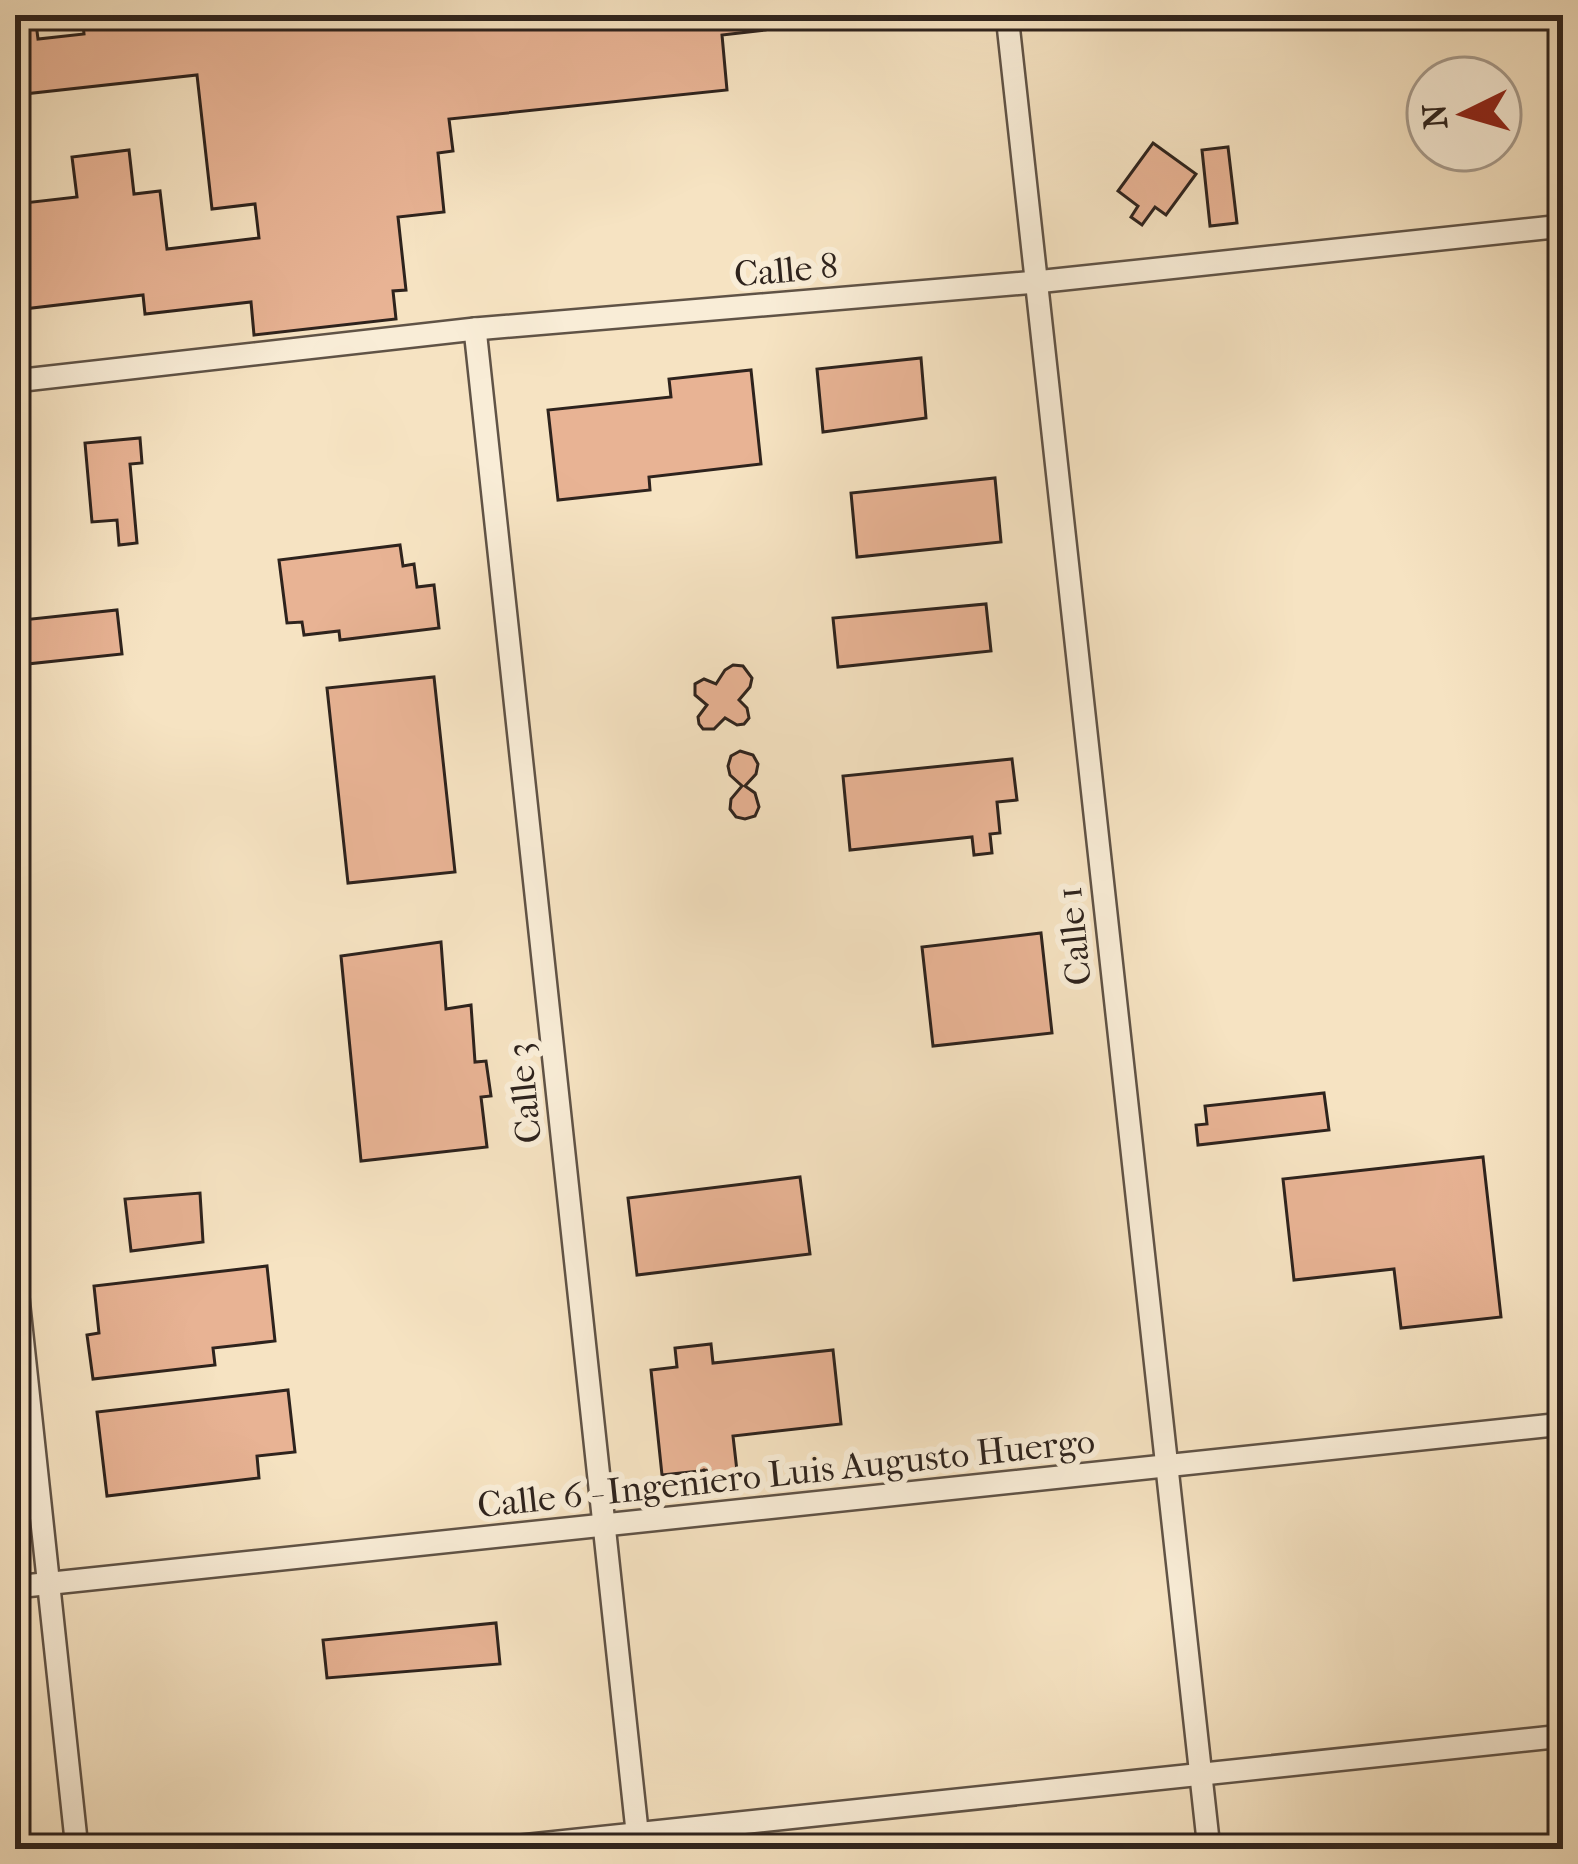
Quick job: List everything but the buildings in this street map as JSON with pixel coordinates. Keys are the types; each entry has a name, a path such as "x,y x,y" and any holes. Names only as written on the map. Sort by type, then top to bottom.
{"street":[{"name":"Calle 1","path":"1006,15 1209,1849"},
{"name":"Calle 8","path":"15,381 475,329 1036,283 1563,226"},
{"name":"Calle 3","path":"475,329 638,1841"},
{"path":"15,1270 77,1849"},
{"name":"Calle 6 - Ingeniero Luis Augusto Huergo","path":"15,1587 1563,1424"},
{"path":"493,1849 638,1841 1563,1736"}]}
